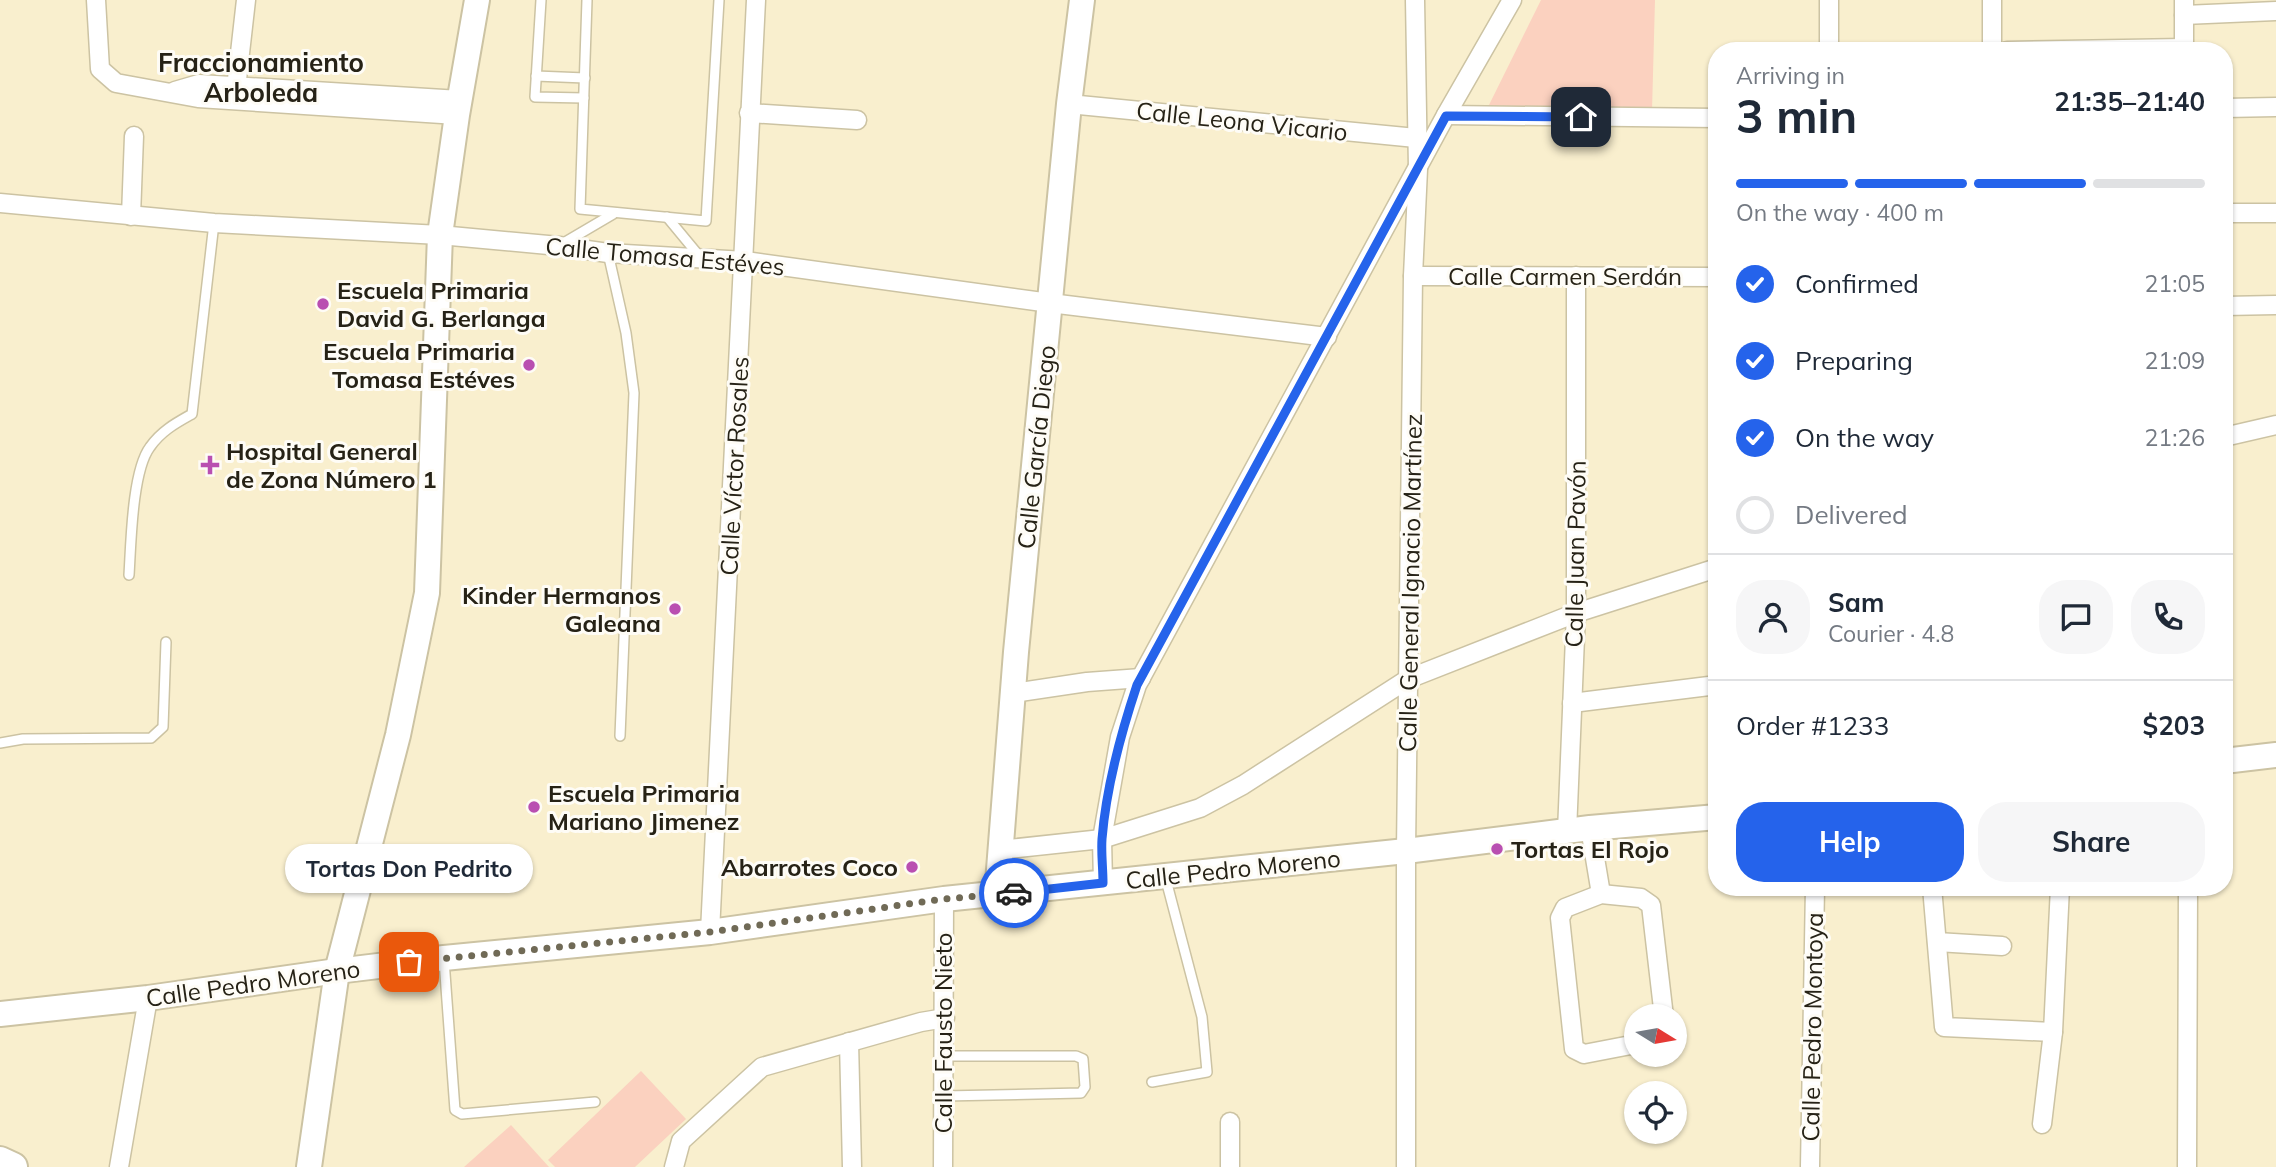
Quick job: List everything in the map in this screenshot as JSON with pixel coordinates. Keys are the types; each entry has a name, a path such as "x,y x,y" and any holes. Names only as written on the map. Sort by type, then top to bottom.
{"main road":[{"path":"0,1161 13,1167"}],"street":[{"path":"96,0 97,55 100,69 116,83 198,98 236,93 458,108"},
{"path":"236,93 246,0"},
{"path":"309,1167 337,971 398,735 427,593 440,235 477,0"},
{"name":"Calle Víctor Rosales","path":"710,932 756,0"},
{"name":"Calle García Diego","path":"997,895 1050,303 1082,0"},
{"name":"Calle General Ignacio Martínez","path":"1406,1167 1408,679 1413,276 1418,169 1415,0"},
{"path":"1103,883 1102,839 1120,737 1141,678 1446,116 1512,0"},
{"path":"1829,0 1829,42"},
{"path":"1992,0 1992,42"},
{"path":"2185,42 2184,7 2276,11"},
{"name":"Calle Leona Vicario","path":"1069,104 1416,138"},
{"path":"2233,108 2276,107"},
{"path":"749,113 857,120"},
{"path":"1446,116 1708,118"},
{"path":"131,216 134,136"},
{"name":"Calle Tomasa Estéves","path":"0,203 214,223 440,235 608,253 745,261 1050,303 1327,337"},
{"path":"2233,213 2276,213"},
{"name":"Calle Carmen Serdán","path":"1413,276 1708,277"},
{"name":"Calle Juan Pavón","path":"1576,276 1576,613 1572,703 1579,830 1601,894"},
{"path":"2233,306 2276,305"},
{"path":"2233,435 2276,425"},
{"path":"999,850 1102,839 1200,808 1243,785 1408,679 1576,613 1708,571"},
{"path":"1013,693 1087,682 1141,678"},
{"path":"1572,703 1708,686"},
{"path":"2233,760 2276,755"},
{"name":"Calle Pedro Moreno","path":"0,1014 148,998 444,958 710,932 944,899 1708,818"},
{"path":"1624,1046 1584,1054 1574,1049 1560,918 1565,908 1601,894 1641,898 1651,905 1662,1004"},
{"name":"Calle Pedro Montoya","path":"1810,1167 1815,896"},
{"path":"1933,896 1944,1027 2053,1032"},
{"path":"2042,1124 2053,1032 2060,896"},
{"path":"2187,1167 2188,896"},
{"name":"Calle Fausto Nieto","path":"943,1167 944,899"},
{"path":"1937,942 2002,946"},
{"path":"119,1167 148,998"},
{"path":"674,1167 681,1141 762,1067 921,1022 945,1018"},
{"path":"849,1042 852,1167"},
{"path":"1230,1122 1230,1167"}],"lane":[{"path":"541,0 535,97 584,98"},
{"path":"587,0 580,209 706,221 719,0"},
{"path":"537,76 584,78"},
{"path":"559,246 605,217 618,212"},
{"path":"667,217 702,259"},
{"path":"129,575 136,486 148,449 167,428 192,414 214,223"},
{"path":"608,253 626,333 634,393 620,736"},
{"path":"0,743 23,740 152,738 163,727 166,642"},
{"path":"1152,1082 1208,1072 1202,1017 1164,875"},
{"path":"444,958 455,1110 462,1114 595,1102"},
{"path":"944,1056 1076,1056 1083,1059 1085,1087 1081,1093 944,1096"}],"shaded area":[{"path":"1541,0 1655,0 1652,111 1487,109"},
{"path":"641,1071 686,1119 635,1167 555,1167 548,1160"},
{"path":"511,1125 549,1167 464,1167"}],"way so far":[{"path":"409,962 710,932 944,899 1014,893"}],"place":[{"name":"Escuela Primaria David G. Berlanga","path":"323,304"},
{"name":"Escuela Primaria Tomasa Estéves","path":"529,365"},
{"name":"Hospital General de Zona Número 1","path":"210,465"},
{"name":"Kinder Hermanos Galeana","path":"675,609"},
{"name":"Escuela Primaria Mariano Jimenez","path":"534,807"},
{"name":"Tortas El Rojo","path":"1497,849"},
{"name":"Abarrotes Coco","path":"912,867"},
{"name":"Tortas Don Pedrito","path":"409,962"}],"district":[{"name":"Fraccionamiento Arboleda","path":"261,77"}],"route":[{"path":"1014,893 1103,883 1102,839 1120,737 1137,685 1446,116 1581,117"}]}
